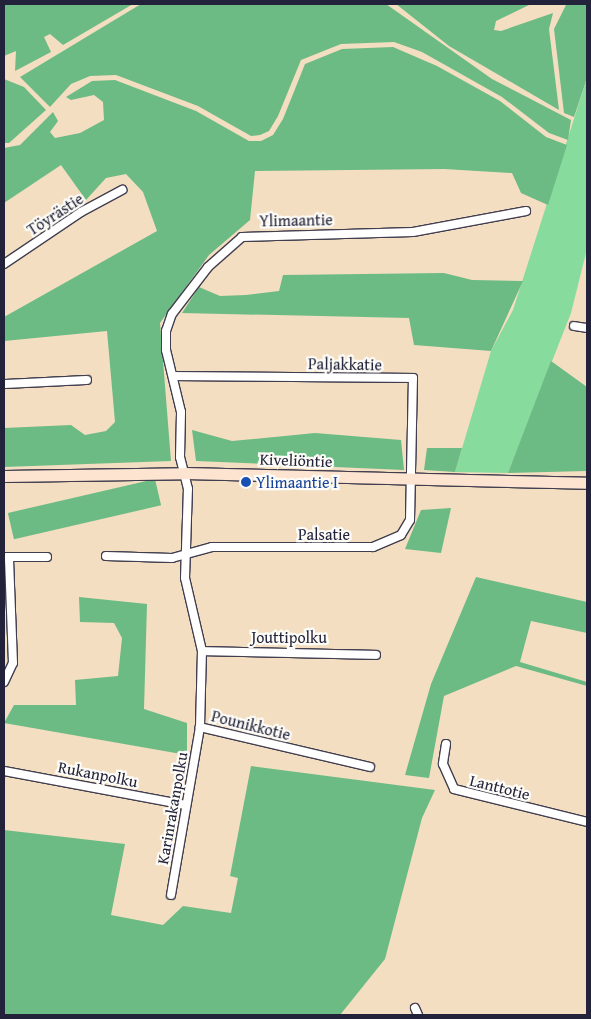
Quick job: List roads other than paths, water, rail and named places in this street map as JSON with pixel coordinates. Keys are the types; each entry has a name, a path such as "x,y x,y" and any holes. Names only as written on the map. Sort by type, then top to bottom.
{"street":[{"name":"Töyrästie","path":"4,264 81,212 122,190"},
{"name":"Ylimaantie","path":"185,473 174,376 166,350 172,314 208,268 242,237 413,232 526,211"},
{"path":"574,326 587,328"},
{"name":"Paljakkatie","path":"174,376 413,378 412,481"},
{"path":"4,384 87,380"},
{"name":"Kiveliöntie","path":"4,476 185,473 412,481 587,483"},
{"name":"Pounikkotie","path":"185,473 189,553 188,599 202,651 200,727 370,768"},
{"name":"Palsatie","path":"106,556 172,558 212,548 373,547 389,542 410,520 412,481"},
{"path":"4,682 13,663 6,557 47,557"},
{"name":"Jouttipolku","path":"202,651 376,655"},
{"name":"Karinrakanpolku","path":"171,895 200,727"},
{"name":"Lanttotie","path":"446,744 443,764 454,790 587,822"},
{"name":"Rukanpolku","path":"4,771 186,805"}],"place":[{"name":"Ylimaantie I","path":"246,482"}]}
